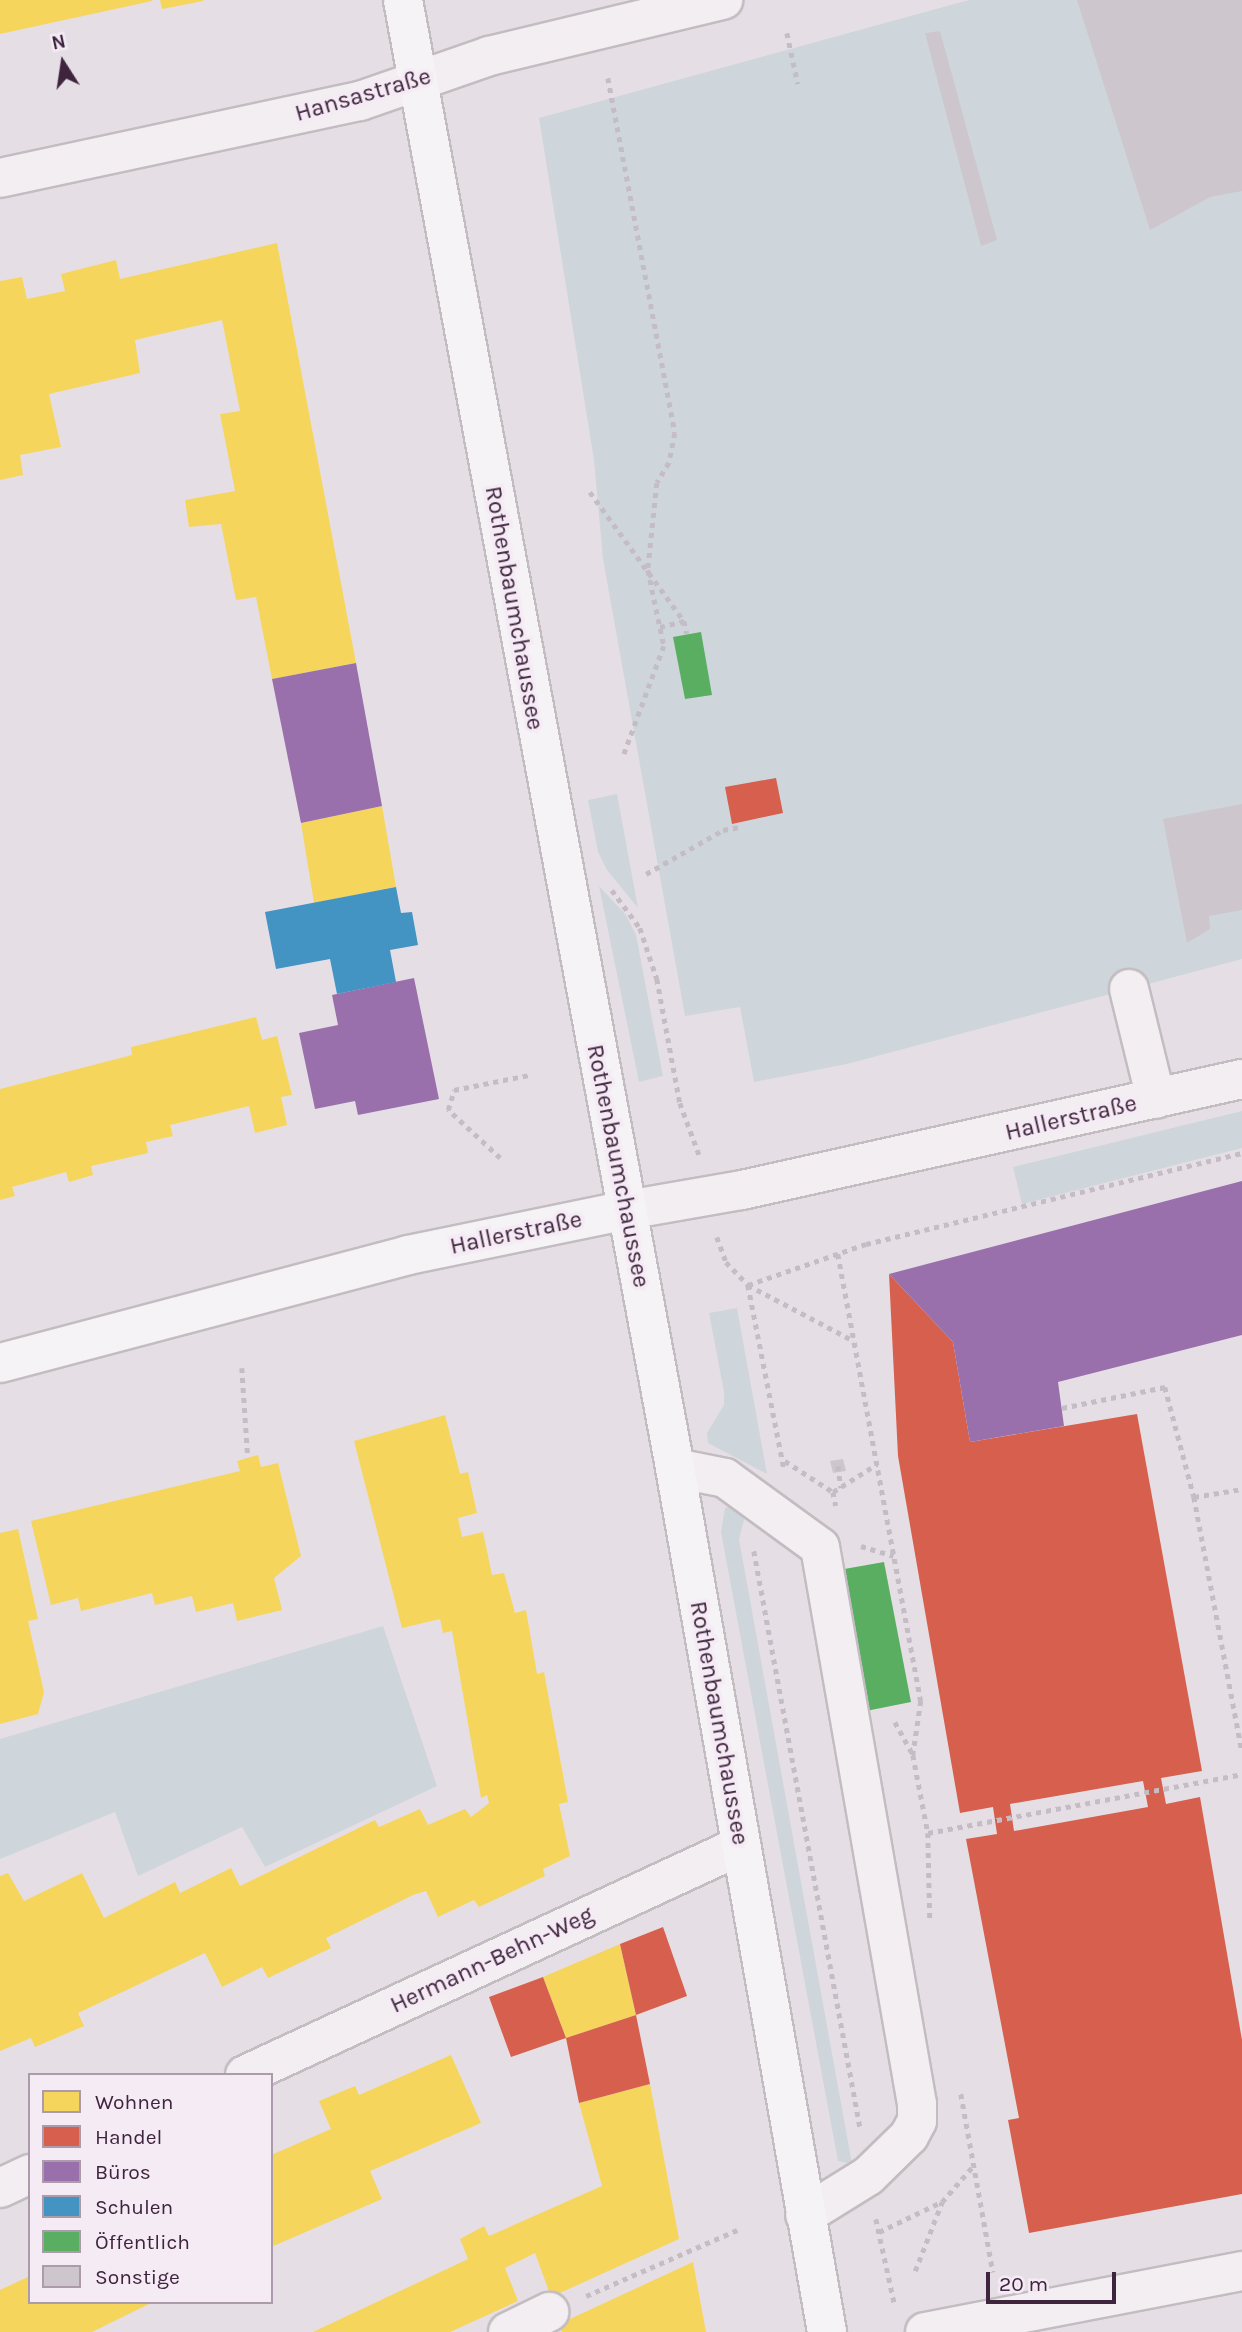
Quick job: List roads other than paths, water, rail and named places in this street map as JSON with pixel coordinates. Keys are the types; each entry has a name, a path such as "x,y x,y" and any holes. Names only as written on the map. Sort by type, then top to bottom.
{"main road":[{"name":"Rothenbaumchaussee","path":"403,0 675,1468 827,2332"},
{"name":"Hallerstraße","path":"0,1363 408,1255 627,1210"}],"street":[{"name":"Hansastraße","path":"0,178 360,101 489,56 723,0"},
{"path":"1129,989 1156,1099"},
{"name":"Hallerstraße","path":"627,1210 741,1190 1242,1079"},
{"path":"675,1468 725,1478 820,1547 908,2049 917,2104 917,2121 909,2136 868,2176 805,2215"},
{"name":"Hermann-Behn-Weg","path":"249,2073 740,1846"},
{"path":"0,2188 28,2175"},
{"path":"925,2332 1242,2271"},
{"path":"508,2332 549,2312"}]}
